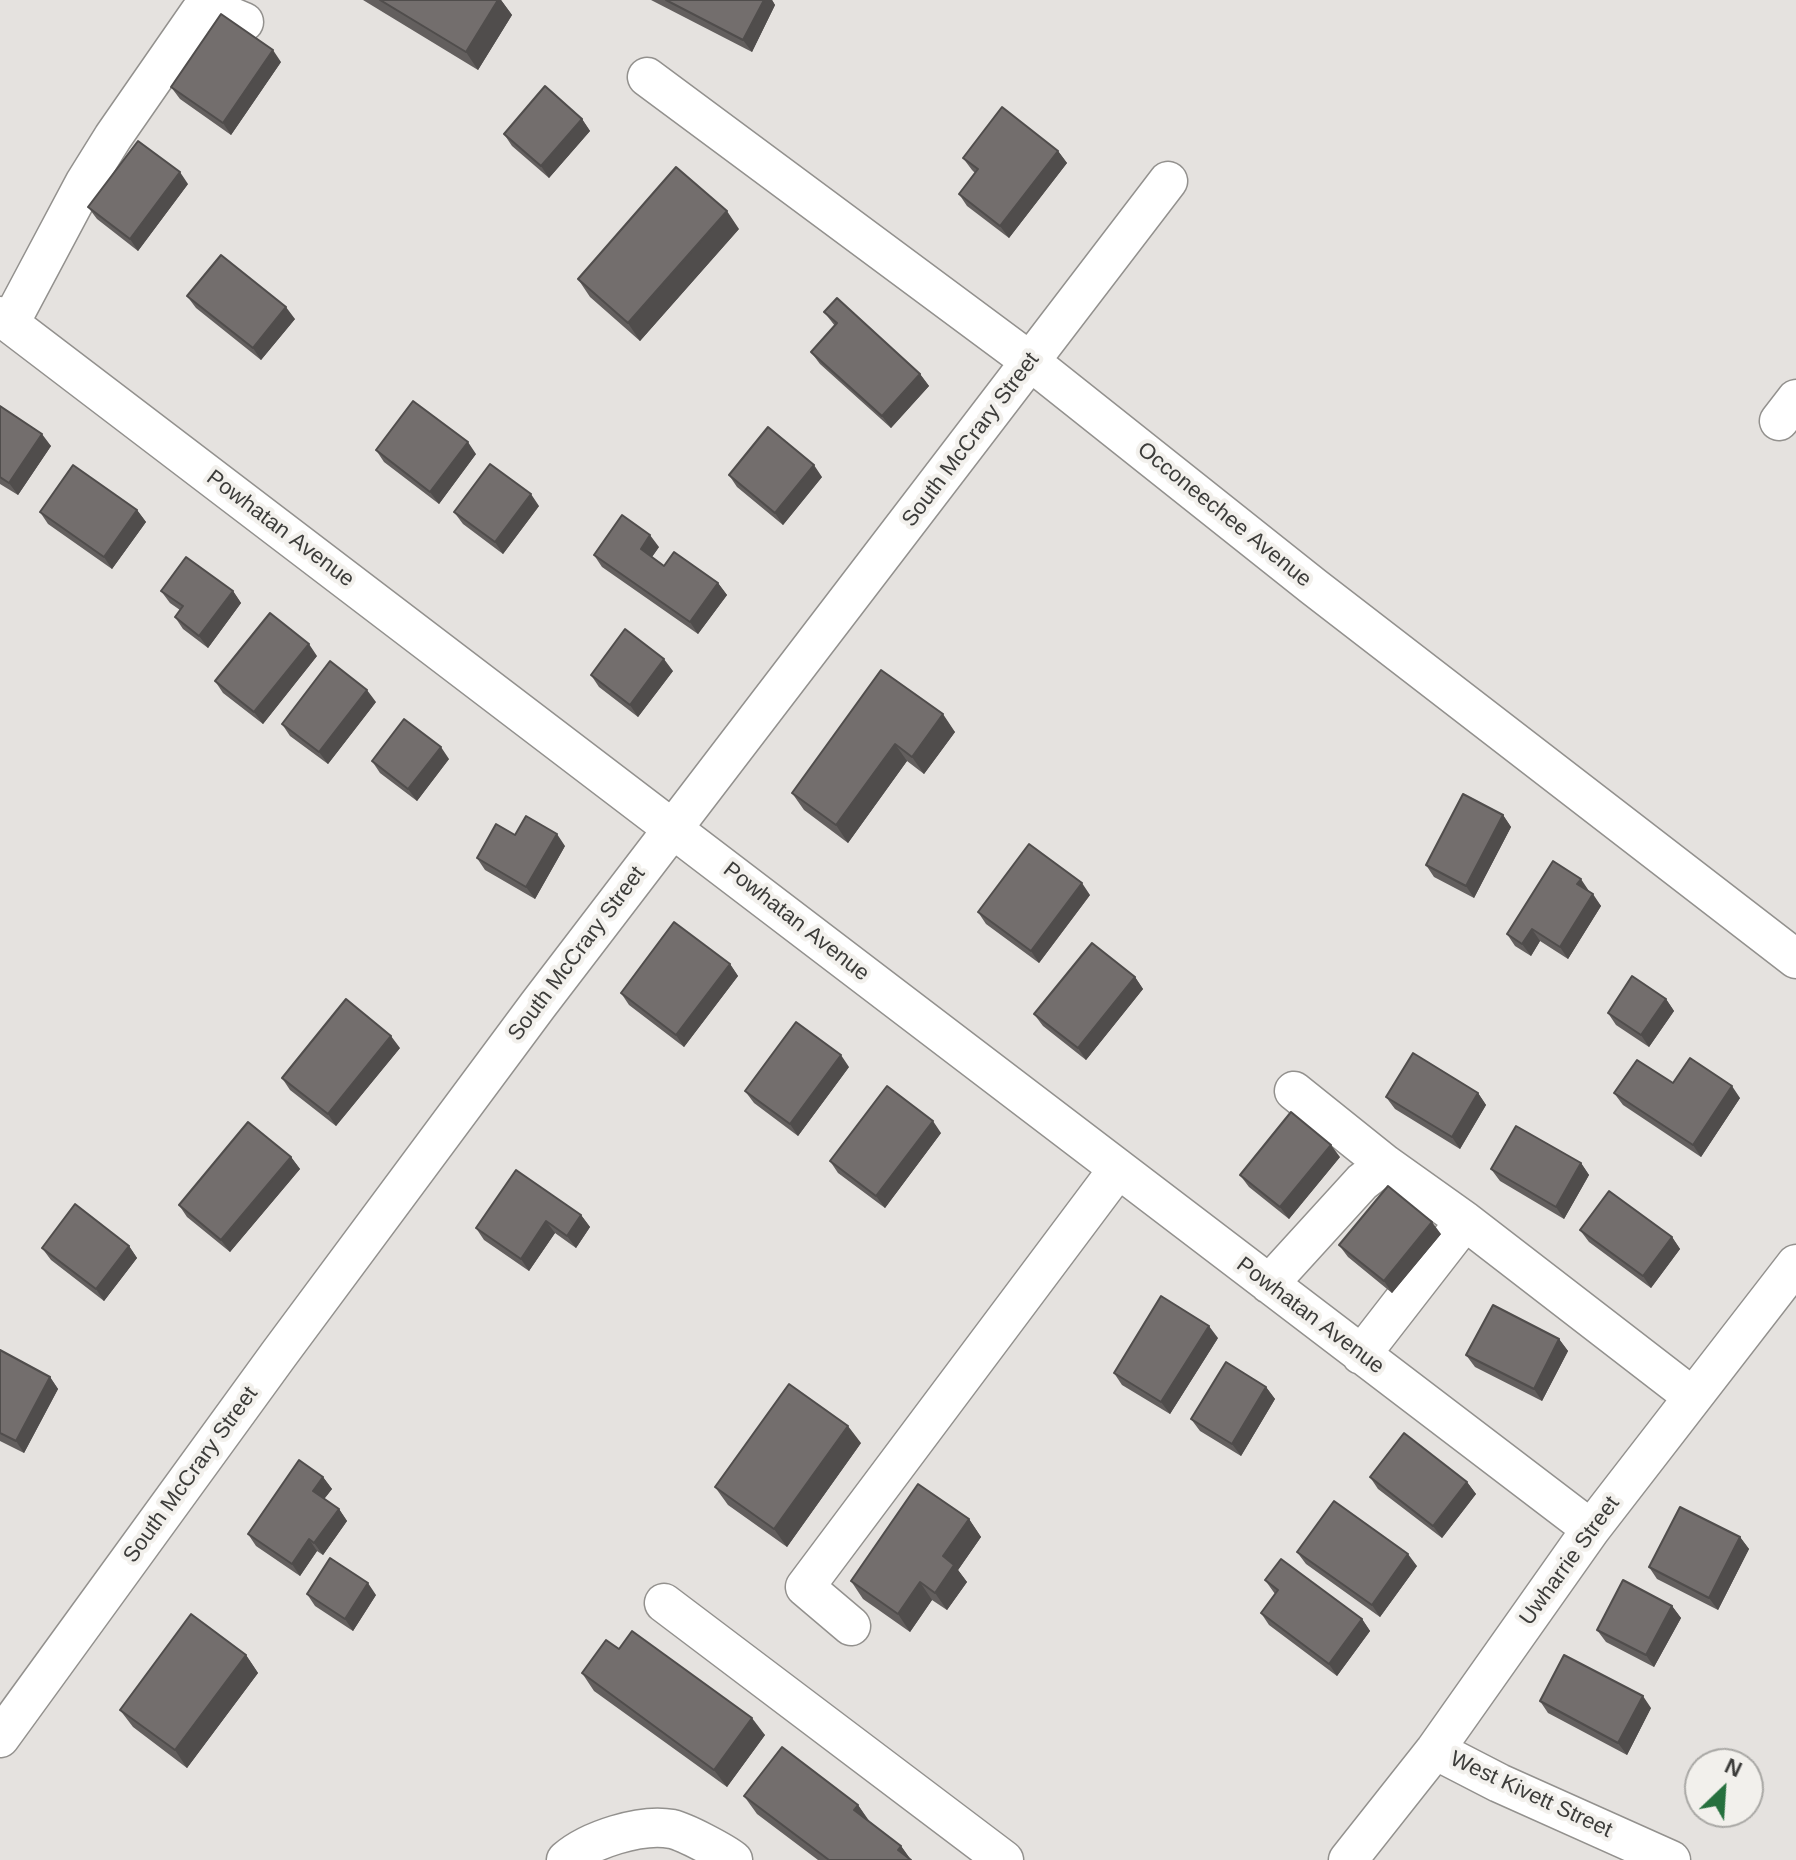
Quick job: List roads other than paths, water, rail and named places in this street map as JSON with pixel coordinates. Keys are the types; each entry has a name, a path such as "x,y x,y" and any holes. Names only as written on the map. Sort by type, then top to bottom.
{"street":[{"path":"5,319 113,137 199,13 220,12 244,22"},
{"name":"Occoneechee Avenue","path":"647,77 1031,362 1339,607 1796,959"},
{"name":"South McCrary Street","path":"0,1738 538,1005 1168,181"},
{"name":"Powhatan Avenue","path":"5,319 1591,1529"},
{"path":"1294,1091 1385,1164 1465,1221 1693,1397"},
{"path":"1269,1284 1362,1182 1385,1164"},
{"path":"851,1626 805,1587 1118,1169"},
{"path":"1361,1355 1465,1221"},
{"name":"Uwharrie Street","path":"1348,1860 1435,1750 1591,1529 1796,1264"},
{"path":"664,1603 1004,1860"},
{"name":"West Kivett Street","path":"1435,1750 1499,1783 1671,1860"},
{"path":"566,1860 595,1842 623,1831 671,1829 733,1860"}]}
